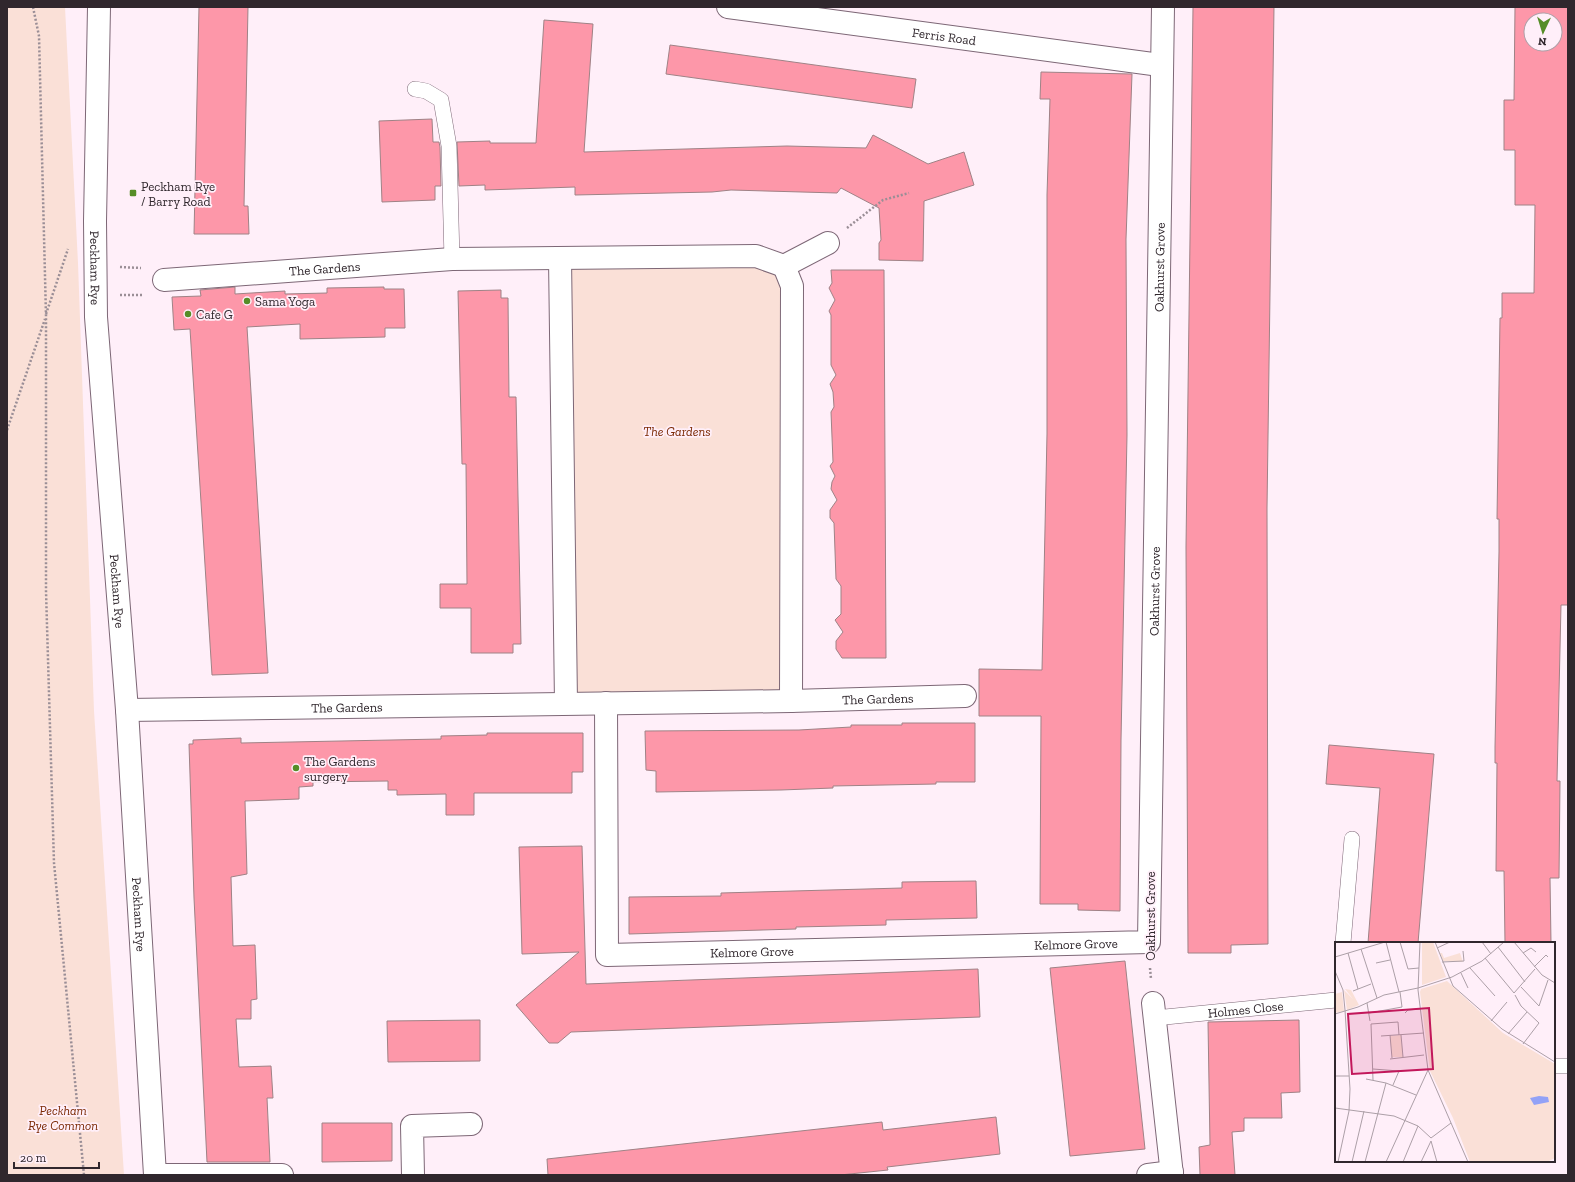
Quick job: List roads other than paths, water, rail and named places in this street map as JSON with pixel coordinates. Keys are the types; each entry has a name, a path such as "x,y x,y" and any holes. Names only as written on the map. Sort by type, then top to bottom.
{"street":[{"name":"Peckham Rye","path":"99,7 96,317 127,710 155,1175"},
{"name":"Ferris Road","path":"728,7 1160,65"},
{"name":"Oakhurst Grove","path":"1149,942 1162,7"},
{"path":"791,701 792,286 784,266 828,243"},
{"name":"The Gardens","path":"164,280 452,259 756,256 784,266"},
{"path":"560,258 566,704"},
{"name":"The Gardens","path":"127,710 791,701 965,696"},
{"name":"Kelmore Grove","path":"606,703 607,955 1149,942"},
{"path":"1148,1175 1172,1174 1154,1010"},
{"path":"413,1175 412,1126 471,1124"},
{"path":"155,1175 282,1175"}],"lane":[{"path":"415,89 426,91 441,100 449,146 452,259"},
{"path":"1344,942 1352,839"},
{"name":"Holmes Close","path":"1154,1010 1335,1000"},
{"path":"1555,1066 1568,1066"}],"place":[{"name":"Peckham Rye / Barry Road","path":"133,193"},
{"name":"Sama Yoga","path":"247,301"},
{"name":"Cafe G","path":"188,314"},
{"name":"The Gardens surgery","path":"296,768"}],"park label":[{"name":"Peckham Rye Common","path":"63,1118"}]}
